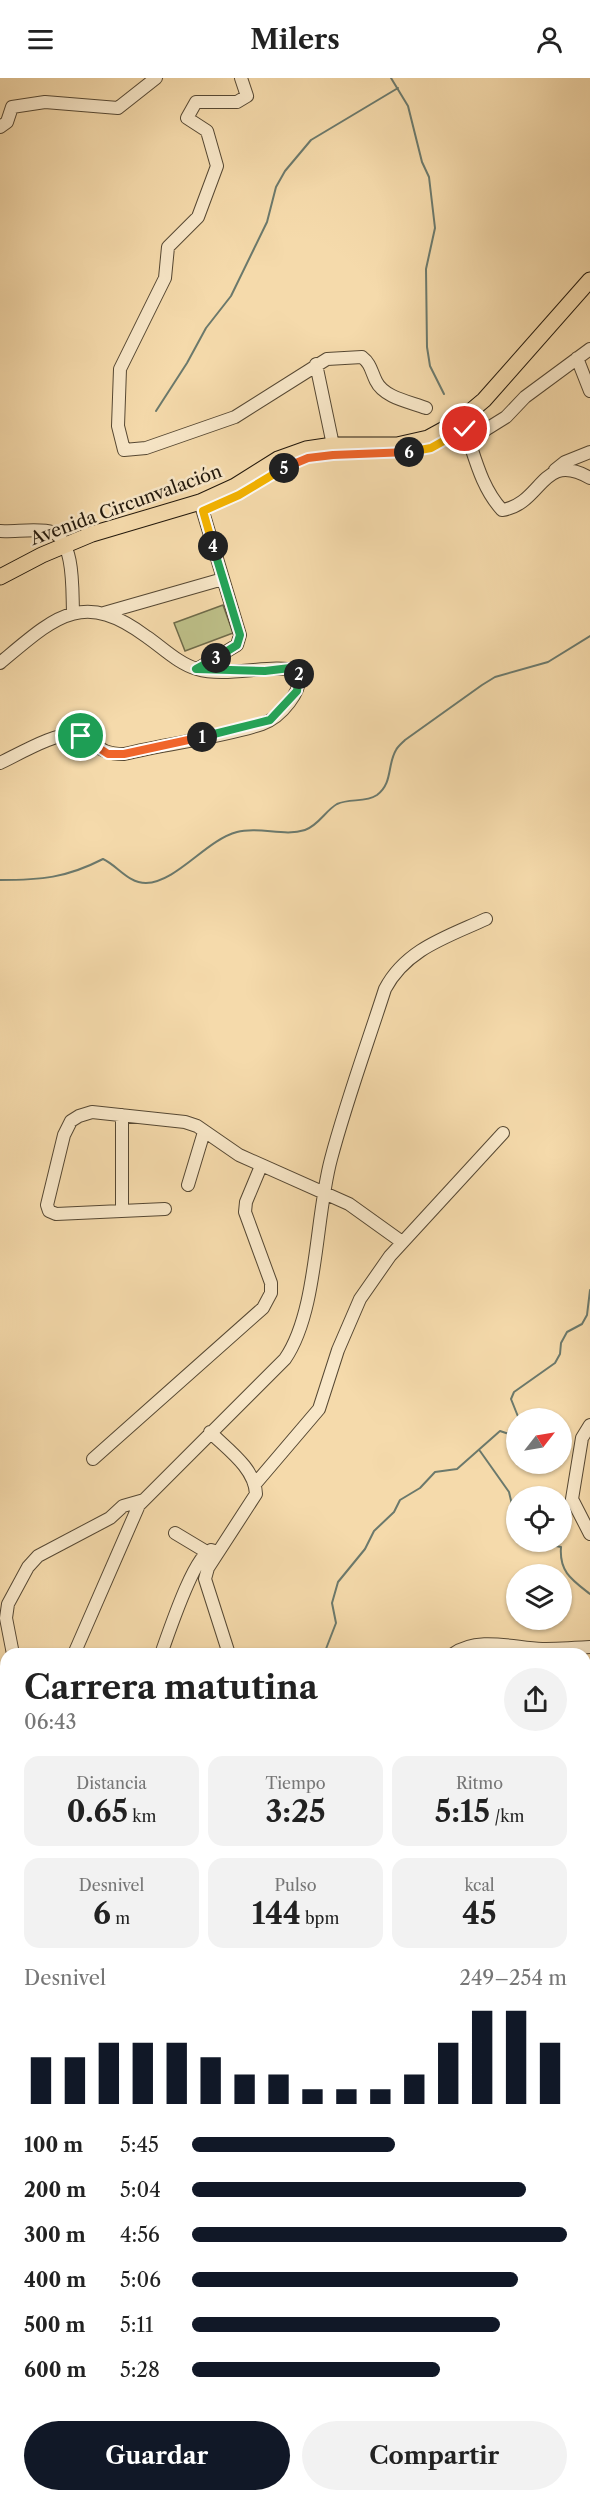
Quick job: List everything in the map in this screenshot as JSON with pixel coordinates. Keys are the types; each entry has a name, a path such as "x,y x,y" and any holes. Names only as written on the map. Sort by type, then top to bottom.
{"main road":[{"name":"Avenida Circunvalación","path":"201,507 278,459 306,449 333,445 397,445 428,438 459,421 484,400 590,280"},
{"name":"Avenida Circunvalación","path":"0,589 92,534 201,507 239,495 283,468 308,458 333,455 398,455 431,448 467,435 590,295"},
{"name":"Avenida Circunvalación","path":"0,577 67,550"}],"street":[{"path":"0,127 7,122 12,107 45,102 118,108 156,78"},
{"path":"241,78 247,96 237,102 196,102 187,118 207,131 217,166 198,217 168,247 165,278 120,369 118,426 124,450 146,448 235,417 327,359 362,357 370,363 377,384 388,394 426,408"},
{"path":"590,348 525,397 506,417 467,435 484,483 491,498 502,510 521,503 534,493 547,475 566,462 590,452"},
{"path":"577,358 590,391"},
{"path":"316,364 333,445"},
{"path":"555,470 579,472 590,478"},
{"path":"196,669 237,645 240,635 201,507"},
{"path":"0,531 52,531 67,550 73,611"},
{"path":"104,613 223,579"},
{"path":"0,663 33,635 73,611 104,613 129,623 182,662 196,669 265,671 290,668 298,671 300,677 297,691 282,709 262,724 124,754 108,754 81,736 60,736 0,763"},
{"path":"77,1648 131,1518 144,1500 285,1359 296,1343 304,1317 331,1159 385,988 403,961 425,947 486,919"},
{"path":"165,1209 56,1214 49,1210 47,1205 64,1135 71,1121 92,1112 185,1122 261,1166 349,1204 402,1242"},
{"path":"122,1211 123,1116"},
{"path":"188,1185 204,1132"},
{"path":"256,1483 319,1409 338,1350 360,1299 402,1242 503,1133"},
{"path":"93,1459 263,1308 271,1293 271,1283 245,1212 246,1202 261,1166"},
{"path":"590,1425 582,1438 572,1499 590,1534"},
{"path":"163,1648 178,1606 212,1552 256,1494 256,1483 248,1470 210,1432"},
{"path":"12,1648 6,1618 8,1604 28,1567 38,1556 110,1518 123,1506 144,1500"},
{"path":"175,1533 212,1552"},
{"path":"212,1552 205,1579 227,1648"},
{"path":"466,1648 486,1645 528,1648"},
{"path":"566,1648 590,1647"}],"green space":[{"path":"223,605 233,633 185,651 174,623"}],"waterway":[{"path":"391,78 408,106 422,162 429,177 435,228 426,269 427,347 430,366 444,394"},
{"path":"156,411 206,328 231,296 267,222 276,187 285,171 311,140 398,88"},
{"path":"0,880 53,877 103,859 128,877 146,883 169,876 225,836 245,830 289,832 305,830 337,804 368,799 377,795 388,779 393,756 399,746 482,685 495,677 548,662 590,636"},
{"path":"515,1408 511,1399 514,1392 555,1363 567,1332 582,1324 587,1315 590,1290"},
{"path":"326,1648 336,1623 332,1603 338,1582 365,1549 374,1531 394,1512 400,1500 420,1488 435,1472 457,1469 500,1431 506,1433"},
{"path":"480,1451 506,1488"},
{"path":"561,1552 562,1563 568,1575 590,1594"}],"route":[{"path":"81,736 108,754 124,754 262,724 270,720 297,691 300,677 298,671 290,668 265,671 196,669 237,645 240,635 203,511 239,495 283,468 308,458 333,455 398,455 431,448 465,429"}]}
